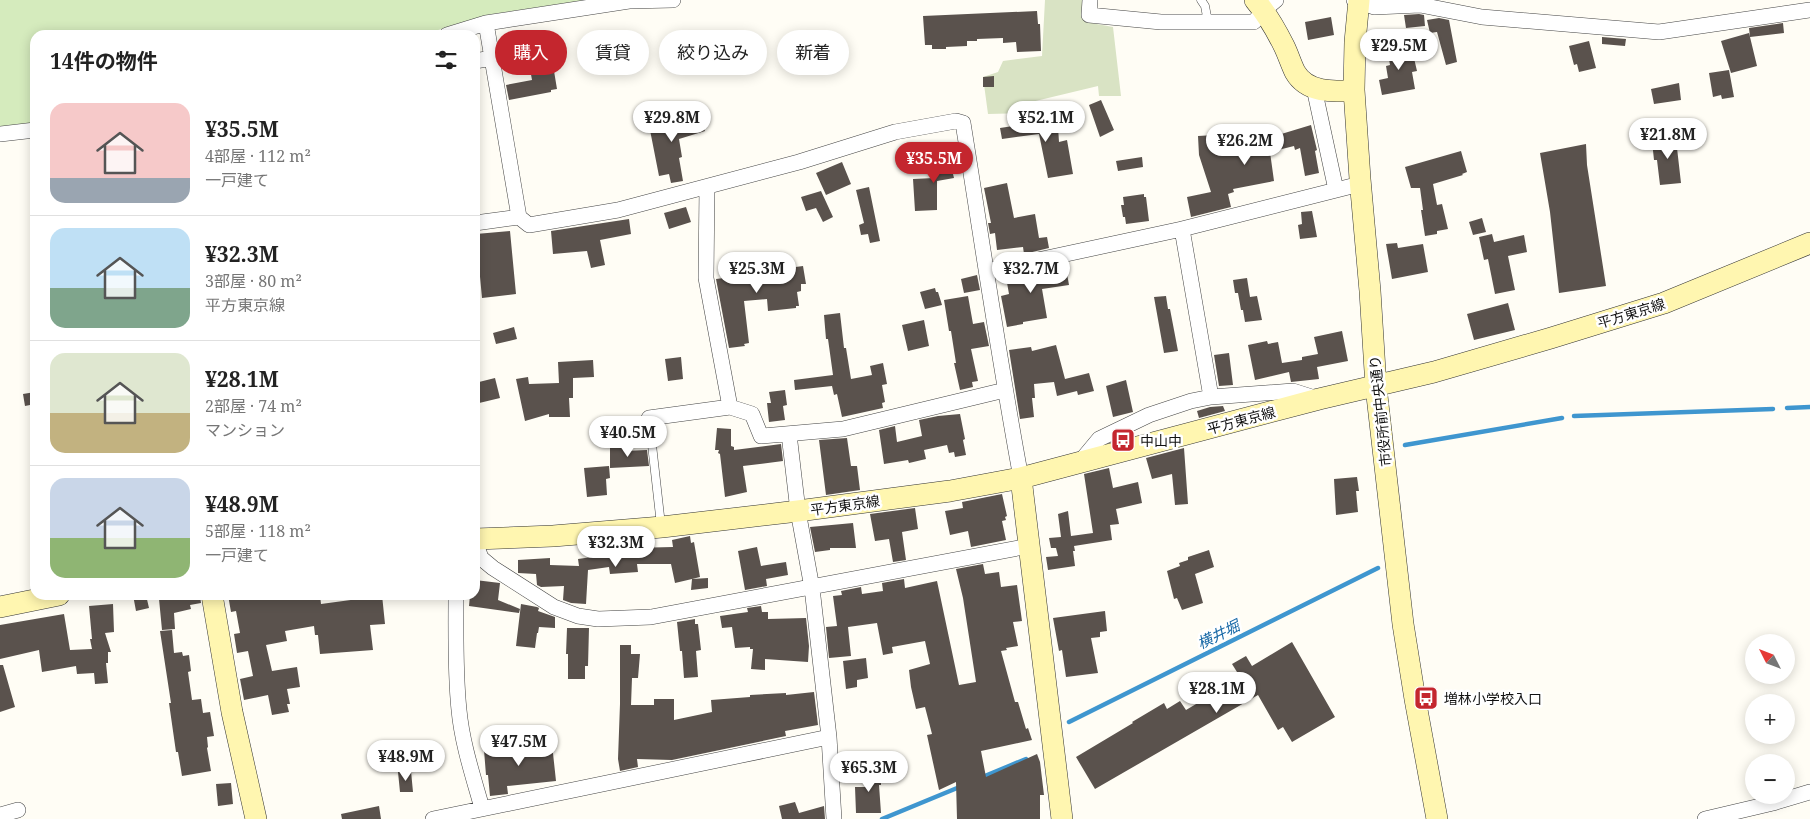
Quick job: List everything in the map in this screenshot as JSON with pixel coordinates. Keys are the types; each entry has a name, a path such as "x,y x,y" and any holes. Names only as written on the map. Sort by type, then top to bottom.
{"street":[{"path":"463,30 486,23 629,1 674,0"},
{"path":"1090,0 1090,15 1162,22 1254,22 1265,3"},
{"path":"1357,0 1374,8 1420,5 1482,16 1659,32 1810,10"},
{"name":"市役所前中央通り","path":"1357,0 1354,90 1376,386 1403,624 1437,819"},
{"path":"1265,3 1295,73 1303,82 1314,88 1333,92 1354,90"},
{"path":"486,23 519,217 529,225 618,210 800,162 895,132 956,120 962,123 1021,478 1062,819"},
{"path":"480,60 492,58"},
{"path":"1314,88 1336,190"},
{"path":"0,134 30,131"},
{"path":"987,271 1182,229 1360,184"},
{"path":"707,187 706,278 730,407"},
{"path":"480,222 519,217"},
{"path":"1182,229 1211,396"},
{"name":"平方東京線","path":"480,540 662,527 950,491 1021,478 1318,399 1434,372 1664,303 1810,243"},
{"path":"649,418 730,407 752,414 761,436 789,434 843,429 1005,390"},
{"path":"1079,463 1099,439 1149,415 1191,401 1211,396 1293,391 1318,399"},
{"path":"789,434 798,511 812,588 829,737 834,819"},
{"path":"480,555 493,568 554,607 578,616 598,619 651,618 1029,546"},
{"path":"0,606 32,600"},
{"path":"213,600 232,712 256,819"},
{"path":"456,600 456,666 459,712 482,808"},
{"path":"433,819 829,737"},
{"path":"1705,819 1810,792"},
{"path":"0,814 18,810"}],"lane":[{"path":"1201,0 1205,6 1208,22"},
{"path":"649,418 662,527"}],"green space":[{"path":"0,0 587,0 487,15 438,30 30,30 30,125 0,128"},
{"path":"1045,0 1084,0 1086,22 1113,27 1121,96 1099,96 1098,86 1023,104 1023,113 988,114 983,77 998,72 1003,61 1042,56"}],"building":[{"path":"1037,11 1038,24 1040,24 1041,51 1017,52 1016,42 1003,43 1003,38 977,39 977,41 967,41 967,46 946,47 946,49 932,49 932,45 925,45 923,16"},
{"path":"1404,15 1424,15 1425,26 1406,28"},
{"path":"1331,17 1334,35 1308,40 1305,22"},
{"path":"1439,18 1449,20 1457,62 1446,65 1437,32 1430,33 1427,20"},
{"path":"1783,23 1784,33 1750,37 1749,28"},
{"path":"1749,33 1757,66 1731,73 1721,41"},
{"path":"1602,37 1626,39 1625,46 1602,44"},
{"path":"1402,41 1405,56 1413,54 1417,71 1412,72 1415,89 1382,95 1379,80 1388,78 1386,66 1390,65 1389,59 1391,59 1388,44"},
{"path":"1589,41 1596,68 1579,72 1577,64 1574,65 1569,46"},
{"path":"1729,70 1734,97 1722,99 1721,95 1713,97 1709,73"},
{"path":"531,75 555,75 557,89 551,90 551,92 509,100 506,85 532,80"},
{"path":"994,76 994,87 983,87 983,77"},
{"path":"1679,83 1681,100 1654,104 1651,89"},
{"path":"1101,100 1114,130 1100,137 1089,105"},
{"path":"1057,112 1059,142 1067,140 1073,174 1048,178 1039,134 1002,139 1000,128 1038,122 1037,114"},
{"path":"698,114 705,131 679,139 682,157 679,158 683,181 671,183 669,174 659,176 650,130 647,131 645,119 657,117 658,123"},
{"path":"1311,125 1317,150 1315,151 1319,173 1305,176 1300,148 1295,150 1294,146 1270,152 1274,181 1233,189 1234,192 1228,194 1231,207 1191,217 1187,197 1211,192 1199,155 1198,136 1215,135 1218,139 1229,137 1232,151 1263,145 1262,140 1278,138 1278,135"},
{"path":"1679,137 1680,148 1677,148 1681,183 1660,185 1657,160 1654,160 1652,141"},
{"path":"1586,144 1587,165 1606,286 1559,293 1550,212 1540,153"},
{"path":"1461,151 1467,172 1433,184 1437,205 1442,204 1448,229 1437,231 1437,234 1425,236 1420,188 1411,188 1405,167"},
{"path":"957,157 960,173 953,174 954,178 937,181 937,210 915,211 913,179 934,178 932,168 935,168 934,161"},
{"path":"1142,157 1143,167 1118,171 1116,161"},
{"path":"842,162 851,184 826,195 816,173"},
{"path":"1007,183 1014,218 1035,214 1039,238 1047,237 1049,248 1024,254 1023,247 997,250 995,233 990,234 988,223 991,223 984,188"},
{"path":"869,187 880,241 870,243 868,234 861,235 859,225 864,223 856,190"},
{"path":"821,191 833,217 823,222 816,208 806,211 801,197"},
{"path":"1144,194 1149,221 1126,224 1121,205 1124,205 1123,197"},
{"path":"686,207 691,222 669,229 664,213"},
{"path":"1312,211 1317,237 1300,239 1298,225 1302,224 1301,212"},
{"path":"1482,218 1486,232 1473,235 1469,222"},
{"path":"629,219 631,234 600,240 605,265 591,268 587,251 553,254 551,231"},
{"path":"510,231 516,294 482,298 480,234"},
{"path":"1492,234 1494,242 1524,235 1527,252 1508,256 1515,290 1495,294 1488,259 1484,260 1479,237"},
{"path":"1397,243 1398,248 1423,244 1428,272 1392,279 1386,244"},
{"path":"748,257 760,257 760,260 780,258 781,269 803,266 806,284 801,284 801,291 797,292 799,306 796,306 796,308 768,311 767,299 744,301 749,343 744,344 745,346 729,348 716,279 748,275"},
{"path":"1063,264 1064,268 1066,268 1069,285 1042,289 1047,318 1007,327 1001,296 1009,294 1006,277"},
{"path":"977,275 980,290 964,293 961,279"},
{"path":"1247,278 1250,297 1257,296 1262,320 1245,322 1238,293 1235,293 1233,280"},
{"path":"935,288 942,305 925,309 920,292"},
{"path":"968,296 973,324 984,322 989,346 971,349 978,381 972,382 973,387 960,390 944,300"},
{"path":"1166,296 1178,351 1164,353 1154,297"},
{"path":"1508,303 1515,330 1474,340 1467,314"},
{"path":"840,313 844,348 846,348 851,379 872,375 870,366 883,363 887,384 882,385 885,402 882,403 883,408 842,417 837,394 834,395 832,386 795,390 794,380 833,375 828,339 826,339 824,315"},
{"path":"924,320 929,346 908,351 902,325"},
{"path":"514,327 517,339 496,344 493,333"},
{"path":"1342,331 1348,361 1317,367 1319,379 1291,382 1289,372 1255,380 1248,345 1267,341 1268,344 1278,342 1282,363 1302,360 1302,357 1318,354 1314,337"},
{"path":"1056,345 1065,379 1089,373 1094,391 1078,395 1077,391 1057,396 1054,382 1034,384 1035,398 1032,398 1034,417 1020,419 1009,350 1031,347 1032,351"},
{"path":"1229,353 1233,385 1219,386 1214,355"},
{"path":"681,357 683,379 668,381 665,359"},
{"path":"593,360 594,377 573,378 573,398 569,398 570,417 549,417 549,414 525,421 516,379 528,377 529,384 559,383 558,362"},
{"path":"495,378 500,398 480,403 480,382"},
{"path":"1126,380 1133,412 1113,417 1106,386"},
{"path":"785,390 787,405 783,406 785,420 769,422 767,403 771,403 769,392"},
{"path":"30,393 30,405 25,406 23,394"},
{"path":"1223,406 1225,411 1199,418 1197,411"},
{"path":"960,414 966,455 955,457 954,452 949,453 947,445 924,450 926,459 909,463 908,460 884,464 879,430 895,426 897,442 922,436 919,420"},
{"path":"717,428 731,429 731,446 734,447 734,450 781,444 783,461 743,466 747,492 725,497 720,454 718,453 719,450 715,450"},
{"path":"847,438 851,466 857,466 860,490 826,495 819,440"},
{"path":"610,447 624,447 624,451 647,450 649,466 610,468"},
{"path":"1184,448 1188,504 1175,505 1172,474 1152,479 1146,458"},
{"path":"609,466 610,478 606,479 607,495 587,497 584,468"},
{"path":"1109,468 1113,488 1138,482 1142,503 1116,509 1119,524 1110,525 1112,540 1074,546 1075,566 1048,570 1046,557 1058,556 1056,548 1051,548 1049,538 1061,537 1058,514 1068,511 1071,536 1093,533 1084,474"},
{"path":"1357,477 1359,491 1356,491 1358,512 1336,515 1334,479"},
{"path":"1002,494 1007,516 1005,517 1006,520 1002,521 1006,540 971,547 968,531 950,535 945,511 963,508 962,502"},
{"path":"915,508 918,529 902,532 906,560 893,562 889,539 875,541 870,514"},
{"path":"853,523 856,548 830,548 830,550 815,552 810,527"},
{"path":"690,536 691,543 694,542 700,577 675,583 671,564 637,564 638,572 610,574 609,567 588,570 586,604 571,603 563,600 564,586 541,587 537,585 536,574 518,573 518,560 550,558 550,565 579,566 578,559 619,553 619,547 673,547 672,540"},
{"path":"757,547 761,566 786,562 788,575 766,579 767,586 745,590 738,551"},
{"path":"1209,550 1214,567 1195,574 1203,603 1182,610 1177,598 1174,599 1167,571 1180,566 1179,563 1188,560 1188,557"},
{"path":"983,564 985,574 999,572 1001,587 1017,585 1022,621 1013,622 1018,646 1001,651 1015,702 1018,702 1026,729 1028,728 1032,740 981,751 986,777 1037,754 1040,762 1044,795 1040,795 1040,819 957,819 956,782 939,790 927,735 932,734 925,707 916,709 911,687 909,670 930,664 925,641 892,647 893,653 883,655 877,623 848,627 851,656 829,658 826,627 837,626 833,596 842,595 841,591 861,587 862,594 883,591 882,583 904,579 905,588 937,581 959,685 976,682 963,598 956,569"},
{"path":"708,578 708,588 691,590 692,579"},
{"path":"480,581 500,583 498,600 520,609 519,613 469,606 470,600 480,600"},
{"path":"134,600 147,600 149,608 136,611"},
{"path":"159,600 201,600 201,603 190,605 191,609 174,613 175,629 162,630"},
{"path":"229,600 321,600 321,604 351,600 383,600 385,624 370,625 373,650 320,654 318,635 315,635 314,626 285,631 287,641 266,645 272,671 297,667 300,687 287,689 290,704 287,704 289,712 272,715 268,695 244,700 240,679 253,676 248,651 237,653 234,634 240,633 236,611 231,612"},
{"path":"113,604 114,632 105,633 111,652 108,652 108,663 106,663 108,683 95,684 94,673 77,674 76,666 42,672 39,650 0,659 0,625 64,614 70,650 92,649 89,606"},
{"path":"521,604 537,607 539,608 538,611 555,617 555,628 539,627 535,648 516,646"},
{"path":"761,606 762,612 768,612 768,619 806,618 809,646 808,662 765,659 765,670 751,669 753,649 750,649 750,647 735,648 732,627 722,628 720,616 748,612 747,608"},
{"path":"1105,611 1107,631 1100,632 1100,637 1091,638 1098,673 1066,677 1062,650 1059,651 1053,618"},
{"path":"695,619 695,624 698,624 701,650 696,651 698,677 684,678 677,622"},
{"path":"567,628 589,628 588,666 585,666 585,679 568,679 568,654 566,654"},
{"path":"172,630 174,653 182,652 183,656 189,655 191,671 188,672 192,700 201,699 203,713 210,712 214,736 207,737 211,771 182,776 178,752 176,752 160,631"},
{"path":"1292,642 1335,717 1292,742 1283,727 1278,730 1258,695 1095,789 1076,757 1164,703 1167,709 1180,701 1186,710 1218,691 1215,685 1237,672 1232,664 1246,656 1252,666"},
{"path":"620,645 631,645 631,654 640,654 638,678 632,678 631,705 654,705 654,699 674,699 674,720 712,712 711,700 750,697 750,695 786,693 786,695 814,692 818,725 785,731 786,736 672,760 637,759 638,767 620,771 618,759"},
{"path":"866,658 868,678 857,680 857,687 846,689 843,661"},
{"path":"0,665 3,665 15,707 0,712"},
{"path":"552,744 556,781 507,786 508,794 490,796 484,750"},
{"path":"881,768 881,785 879,785 881,813 856,813 855,787 866,787 865,769"},
{"path":"411,771 413,792 400,792 398,772"},
{"path":"231,783 233,804 218,806 216,784"},
{"path":"795,802 799,813 824,806 825,819 782,819 779,806"},
{"path":"379,806 381,819 342,819 341,814"}],"waterway":[{"path":"1787,408 1810,407"},
{"path":"1574,416 1773,409"},
{"path":"1405,445 1562,418"},
{"name":"横井堀","path":"1069,722 1378,568"},
{"name":"横井堀","path":"980,778 1026,759"},
{"name":"横井堀","path":"882,819 962,786"}],"place":[{"name":"中山中","path":"1123,440"},
{"name":"増林小学校入口","path":"1426,698"}]}
